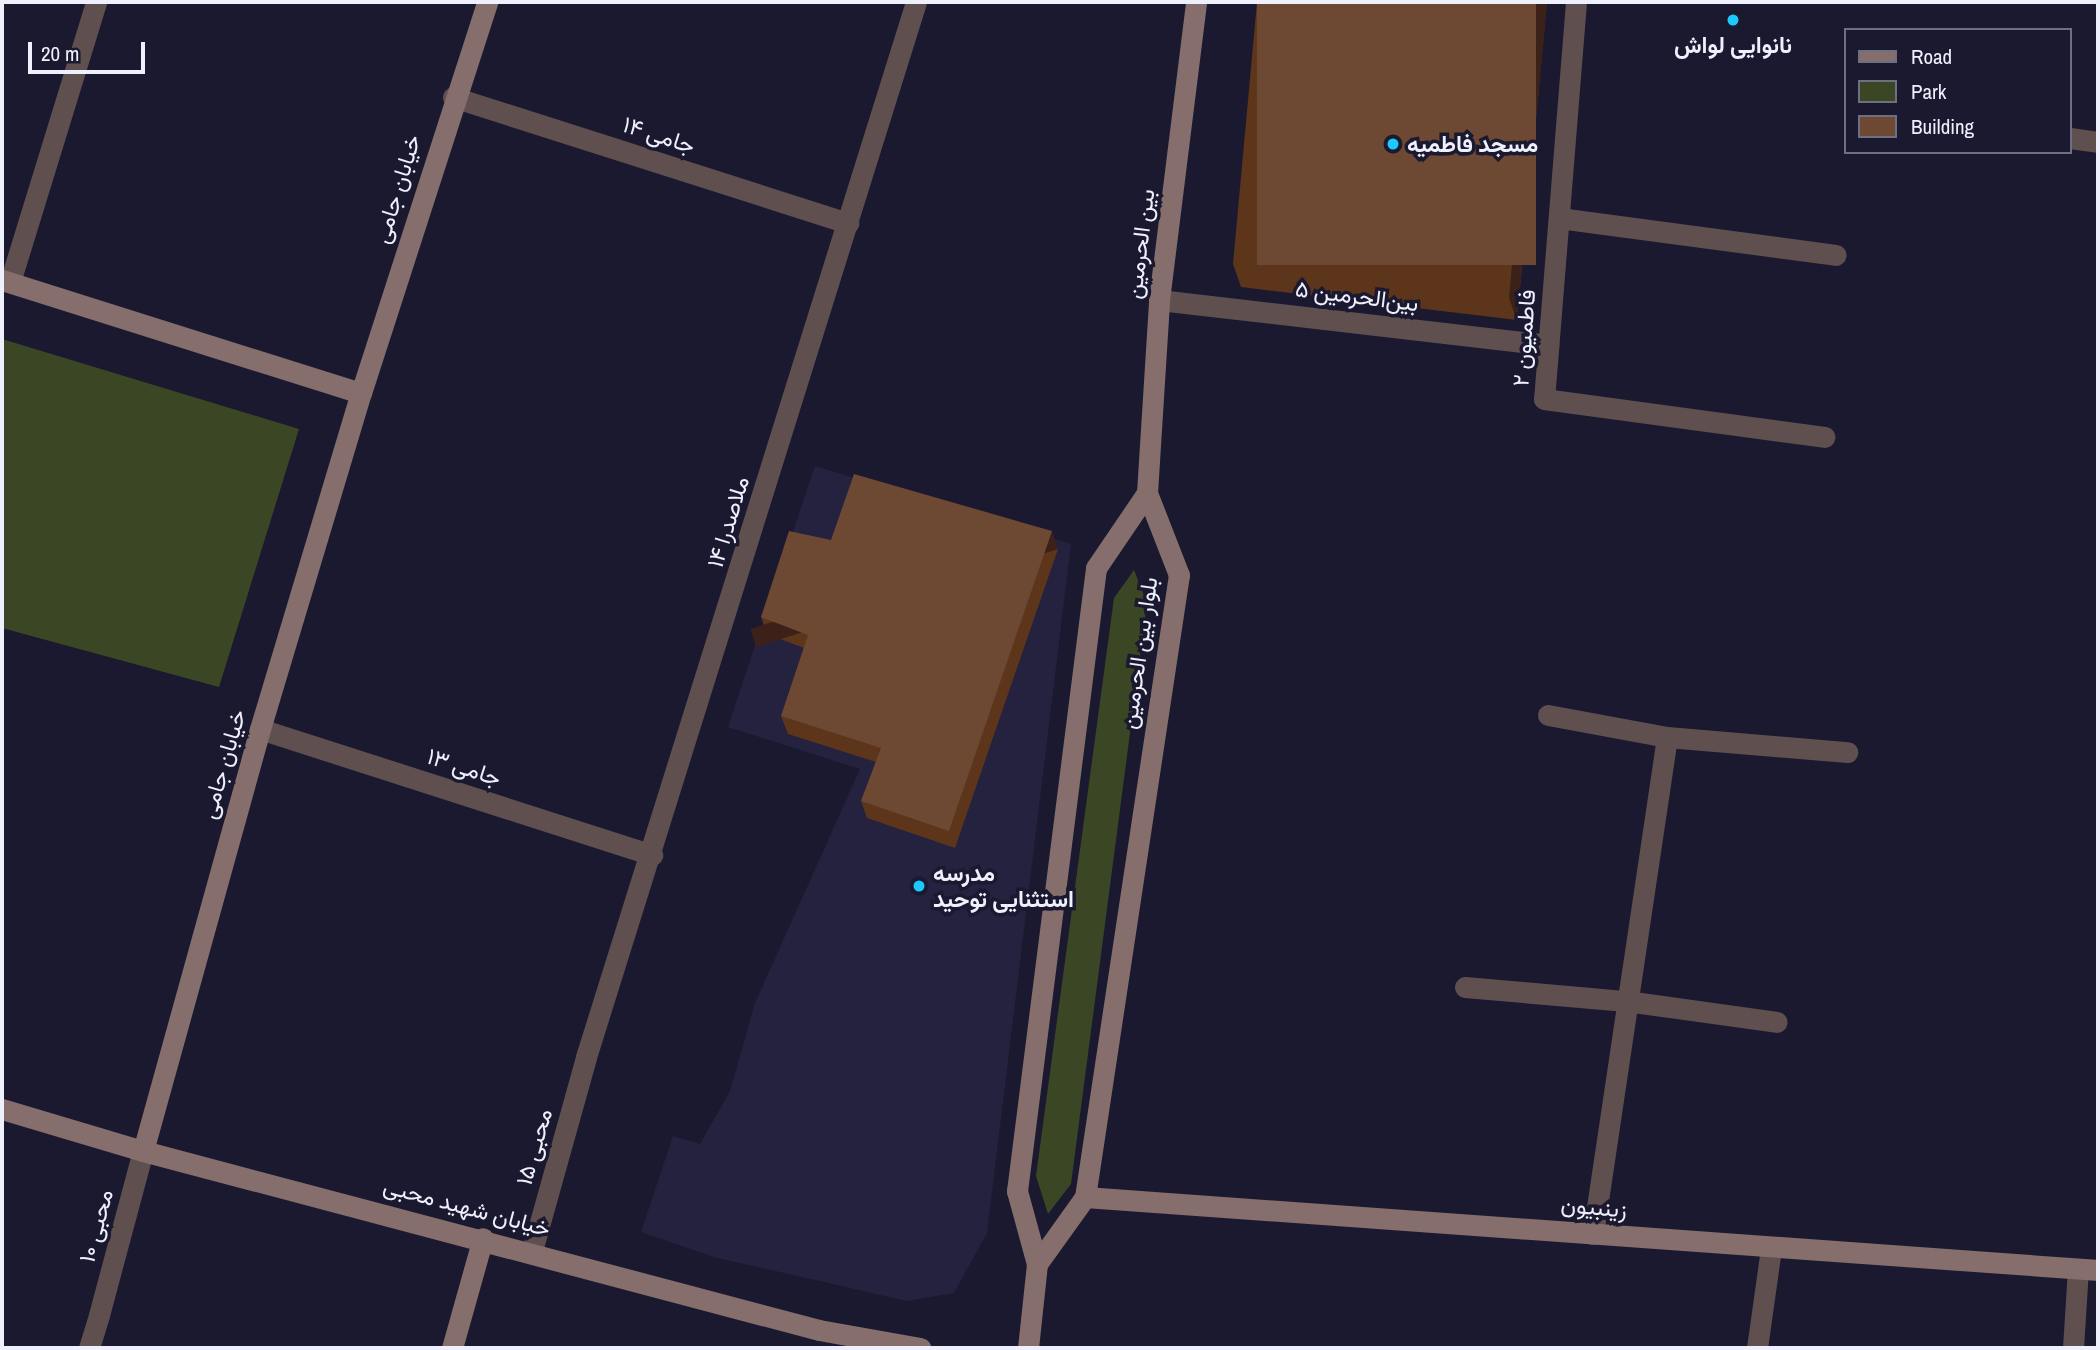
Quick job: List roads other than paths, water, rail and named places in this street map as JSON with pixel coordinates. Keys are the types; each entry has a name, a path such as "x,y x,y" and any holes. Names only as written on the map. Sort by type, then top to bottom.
{"main road":[{"name":"خیابان جامی","path":"144,1151 260,729 453,97 487,2"},
{"name":"بین الحرمین","path":"1147,493 1159,300 1196,2"},
{"path":"6,281 361,393"},
{"path":"1028,1348 1037,1264 1017,1191 1096,568 1147,493"},
{"name":"بلوار بین الحرمین","path":"1037,1264 1085,1198 1179,575 1147,493"},
{"name":"خیابان شهید محبی","path":"2,1109 144,1151 483,1238 819,1330 920,1348"},
{"name":"زینبیون","path":"1085,1198 2088,1270"},
{"path":"452,1348 483,1238"}],"street":[{"path":"6,281 96,2"},
{"name":"ملاصدرا ۱۴","path":"586,1057 652,855 916,2"},
{"name":"فاطمیون ۲","path":"1576,2 1544,399 1824,437"},
{"name":"جامی ۱۴","path":"453,97 848,223"},
{"path":"2072,138 2098,142"},
{"path":"1559,218 1836,255"},
{"name":"بین‌الحرمین ۵","path":"1159,300 1549,345"},
{"path":"1548,715 1667,737 1847,752"},
{"name":"جامی ۱۳","path":"260,729 652,855"},
{"path":"1593,1234 1667,737"},
{"path":"1465,987 1626,1001 1777,1023"},
{"name":"محبی ۱۵","path":"532,1251 586,1057"},
{"name":"محبی ۱۰","path":"89,1348 144,1151"},
{"path":"1757,1348 1771,1248"},
{"path":"2073,1348 2088,1270"}],"place":[{"name":"نانوایی لواش","path":"1733,20"},
{"name":"مسجد فاطمیه","path":"1393,144"},
{"name":"مدرسه استثنایی توحید","path":"919,886"}]}
